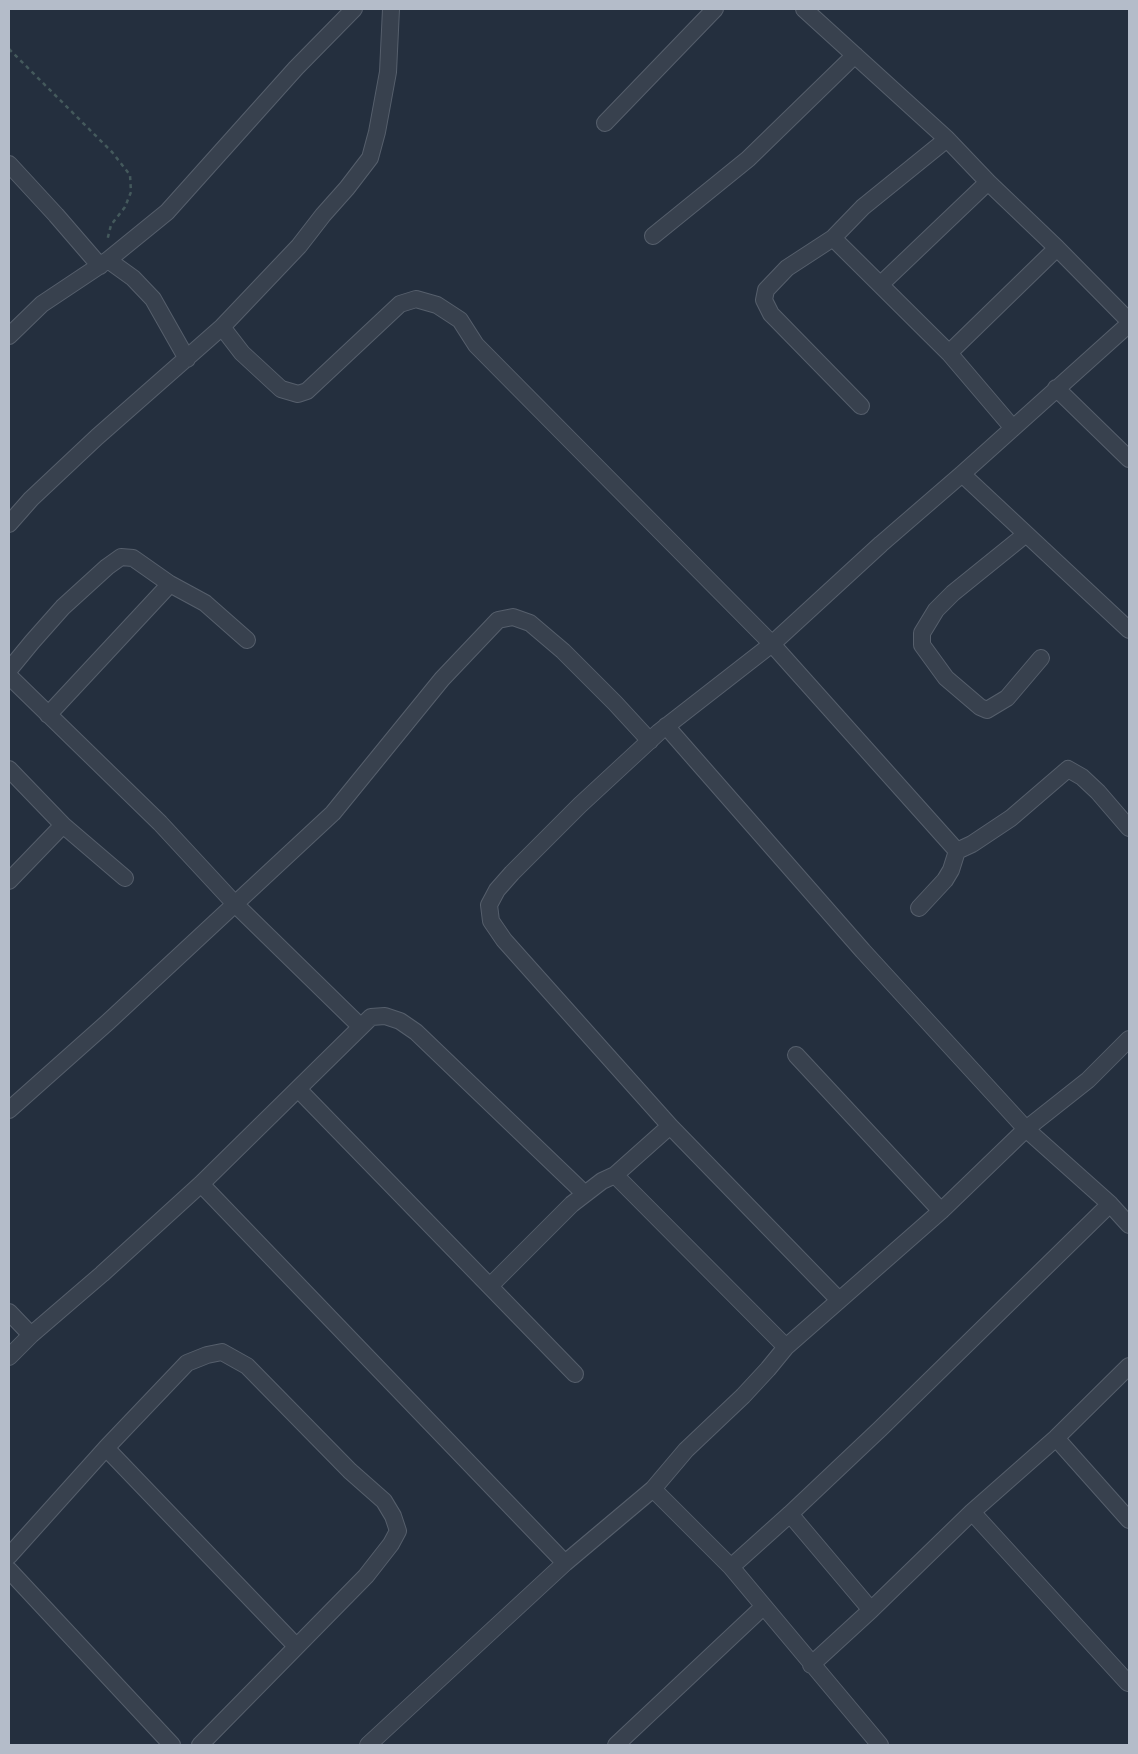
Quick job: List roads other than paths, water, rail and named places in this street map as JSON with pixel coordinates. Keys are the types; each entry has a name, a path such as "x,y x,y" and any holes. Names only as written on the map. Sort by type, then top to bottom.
{"street":[{"path":"9,336 42,304 104,263 167,212 296,68 354,9"},
{"path":"9,524 31,499 97,437 222,327 299,246 348,188 370,158 378,132 388,72 391,9"},
{"path":"605,122 715,9"},
{"path":"804,9 947,139 1129,322 772,644 666,726 580,805 512,873 497,890 489,905 491,921 504,940 670,1126 839,1300"},
{"path":"653,236 748,159 855,55"},
{"path":"860,406 771,314 764,300 766,290 787,268 833,238 863,207 947,139"},
{"path":"9,164 104,263 133,278 153,299 187,358"},
{"path":"881,284 988,182"},
{"path":"833,238 950,353 1012,427"},
{"path":"950,353 1057,248"},
{"path":"222,327 242,352 281,389 298,394 307,391 400,304 416,299 436,305 460,320 476,345 772,644 957,851"},
{"path":"1056,388 1129,459"},
{"path":"962,474 1129,630"},
{"path":"1026,534 953,593 936,610 922,633 922,644 946,678 980,707 987,710 1007,698 1041,658"},
{"path":"9,670 63,607 107,567 121,557 133,558 170,584 205,603 247,640"},
{"path":"48,715 170,584"},
{"path":"9,1110 108,1022 333,813 442,679 498,620 513,617 530,623 563,651 650,741"},
{"path":"9,676 160,823 235,904 360,1026"},
{"path":"666,726 856,943 1026,1128 1110,1204 1129,1225"},
{"path":"9,769 63,825 125,878"},
{"path":"919,908 945,880 951,870 957,851 972,844 1012,818 1068,769 1082,777 1098,792 1129,828"},
{"path":"9,881 63,825"},
{"path":"9,1358 31,1335 102,1274 201,1184 370,1017 385,1016 400,1022 416,1032 585,1194"},
{"path":"368,1745 566,1563 653,1489 686,1450 743,1396 786,1347 941,1211 1026,1128 1088,1080 1129,1039"},
{"path":"796,1055 941,1211"},
{"path":"298,1089 575,1374"},
{"path":"490,1286 572,1204 615,1175 670,1126"},
{"path":"615,1175 786,1347"},
{"path":"201,1184 566,1563"},
{"path":"731,1567 880,1430 1110,1204"},
{"path":"9,1312 31,1335"},
{"path":"9,1556 106,1448 187,1363 207,1355 222,1352 247,1366 350,1471 384,1501 393,1516 398,1531 391,1544 366,1576 200,1745"},
{"path":"811,1665 872,1610 972,1512 1056,1438 1129,1366"},
{"path":"1056,1438 1129,1520"},
{"path":"106,1448 296,1646"},
{"path":"653,1489 731,1567 811,1665 880,1745"},
{"path":"972,1512 1121,1676 1129,1682"},
{"path":"790,1514 872,1610"},
{"path":"9,1570 165,1743"},
{"path":"616,1745 764,1607"}]}
